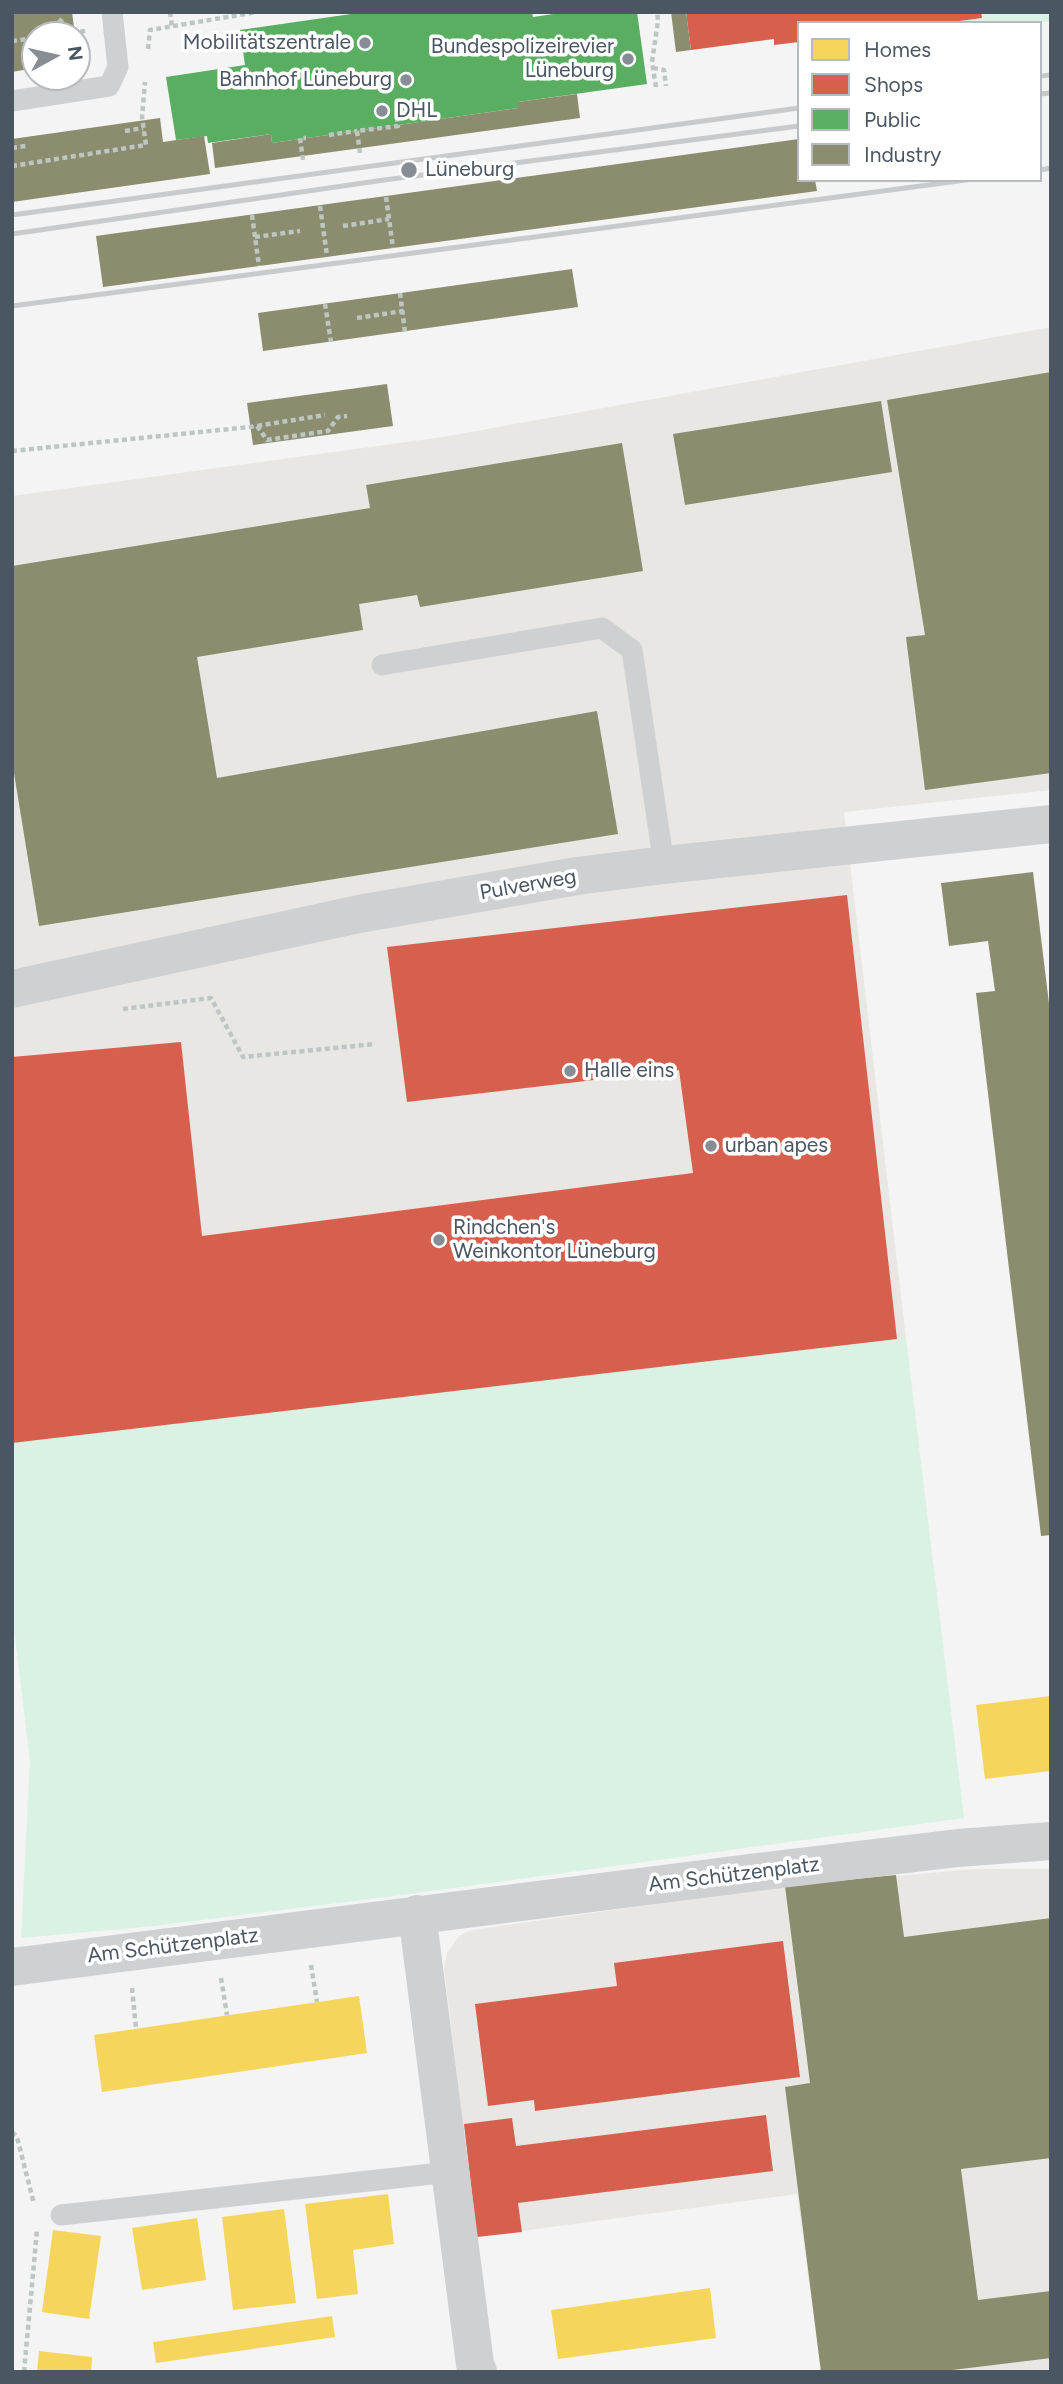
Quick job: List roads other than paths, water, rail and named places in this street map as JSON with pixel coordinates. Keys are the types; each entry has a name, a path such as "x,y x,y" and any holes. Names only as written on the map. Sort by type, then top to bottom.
{"street":[{"name":"Pulverweg","path":"12,989 359,914 577,876 1051,824"},
{"name":"Am Schützenplatz","path":"12,1966 958,1848 1051,1841"},
{"path":"417,1914 478,2372"}],"lane":[{"path":"12,101 109,86 118,66 112,12"},
{"path":"382,665 602,628 632,650 664,865"},
{"path":"61,2215 450,2172"}],"railway":[{"path":"1042,76 1051,75"},
{"path":"1042,94 1051,93"},
{"path":"12,215 797,108"},
{"path":"12,234 384,180 797,126"},
{"path":"1042,170 1051,168"},
{"path":"12,306 951,182"}],"place":[{"name":"Mobilitätszentrale","path":"365,43"},
{"name":"Bundespolizeirevier Lüneburg","path":"628,59"},
{"name":"Bahnhof Lüneburg","path":"406,80"},
{"name":"DHL","path":"382,111"},
{"name":"Lüneburg","path":"409,170"},
{"name":"Halle eins","path":"570,1071"},
{"name":"urban apes","path":"711,1146"},
{"name":"Rindchen's Weinkontor Lüneburg","path":"439,1240"}]}
